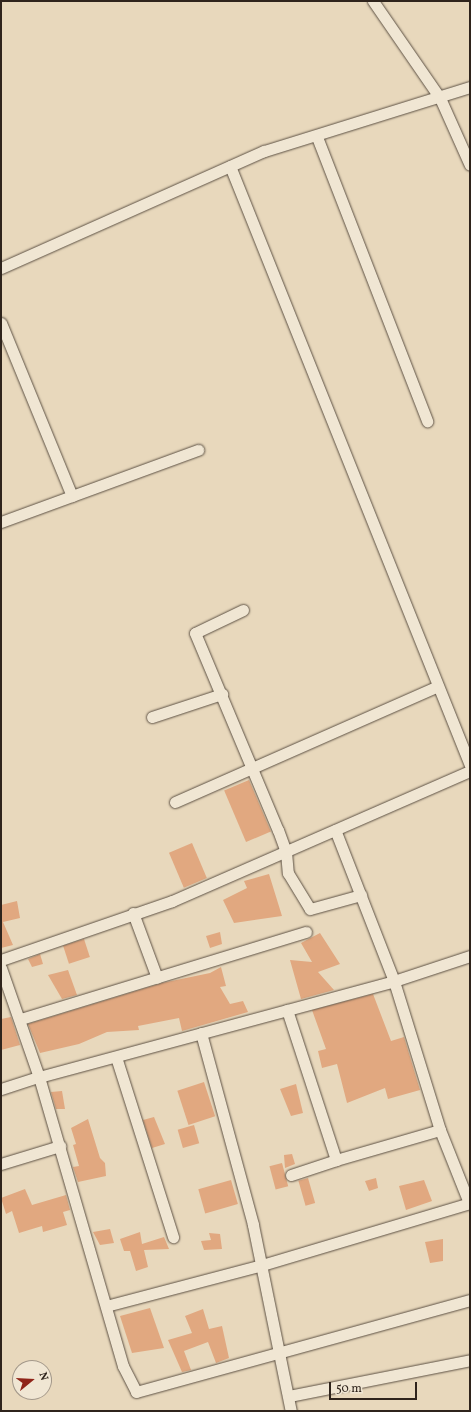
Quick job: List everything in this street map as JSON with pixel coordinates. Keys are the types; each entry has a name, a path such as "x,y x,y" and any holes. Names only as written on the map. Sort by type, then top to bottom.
{"street":[{"path":"373,1 440,98 470,165"},
{"path":"1,268 264,151 317,137 470,88"},
{"path":"317,137 427,421"},
{"path":"230,166 470,765"},
{"path":"1,323 72,496"},
{"path":"1,522 198,450"},
{"path":"243,610 195,633 253,766 286,852 288,873 310,909 361,895"},
{"path":"175,802 253,766 438,686"},
{"path":"152,718 222,694"},
{"path":"1,960 133,913 286,852 470,771"},
{"path":"106,1306 262,1265 469,1203 440,1130 394,981 335,830"},
{"path":"133,913 157,978"},
{"path":"21,1019 306,932"},
{"path":"1,1089 39,1077 116,1058 201,1033 394,981 470,956"},
{"path":"1,968 21,1019 39,1077 123,1366 136,1392 470,1300"},
{"path":"287,1010 336,1160"},
{"path":"201,1033 262,1265 281,1353 291,1411"},
{"path":"116,1058 173,1237"},
{"path":"291,1175 336,1160 440,1130"},
{"path":"1,1164 60,1146"},
{"path":"289,1396 470,1360"}],"building":[{"path":"249,780 271,832 246,842 224,791"},
{"path":"192,843 207,878 184,888 169,853"},
{"path":"269,874 282,916 234,923 223,900 247,888 244,881"},
{"path":"17,901 20,918 3,922 13,945 1,948 1,905"},
{"path":"220,932 222,944 210,948 206,936"},
{"path":"320,933 340,964 318,972 334,990 301,999 290,960 312,962 301,943"},
{"path":"84,939 90,957 69,964 63,946"},
{"path":"40,954 43,964 32,967 28,959"},
{"path":"221,967 226,986 220,987 230,1004 243,1001 248,1012 182,1031 179,1018 138,1026 139,1030 107,1032 79,1044 40,1053 28,1024 162,983 210,973"},
{"path":"68,970 77,995 62,999 48,975"},
{"path":"373,994 391,1041 404,1037 420,1090 388,1099 385,1088 347,1103 337,1064 322,1068 318,1051 326,1049 312,1010"},
{"path":"11,1017 20,1045 1,1050 1,1019"},
{"path":"204,1082 215,1116 188,1125 177,1091"},
{"path":"296,1084 303,1113 291,1116 280,1089"},
{"path":"62,1091 65,1109 56,1109 51,1092"},
{"path":"154,1117 165,1144 152,1148 143,1120"},
{"path":"88,1119 100,1158 105,1163 106,1176 78,1182 73,1167 79,1166 73,1145 76,1144 71,1128"},
{"path":"194,1125 199,1143 183,1148 178,1130"},
{"path":"292,1154 295,1164 285,1168 284,1155"},
{"path":"282,1163 288,1186 276,1190 269,1166"},
{"path":"308,1178 315,1203 306,1206 298,1181"},
{"path":"376,1178 378,1188 369,1191 365,1181"},
{"path":"231,1180 238,1204 205,1213 198,1189"},
{"path":"424,1180 432,1201 406,1210 399,1186"},
{"path":"25,1189 32,1205 66,1195 70,1210 63,1212 67,1225 43,1232 42,1226 19,1233 12,1211 6,1214 1,1198"},
{"path":"110,1229 114,1243 100,1245 93,1232"},
{"path":"140,1232 142,1244 164,1237 169,1249 144,1250 148,1267 136,1271 130,1251 124,1251 120,1239"},
{"path":"209,1233 220,1234 222,1249 204,1250 201,1241 211,1240"},
{"path":"443,1239 443,1261 430,1263 425,1242"},
{"path":"150,1308 164,1348 132,1353 120,1316"},
{"path":"203,1309 209,1329 222,1326 229,1358 216,1363 208,1342 184,1351 191,1370 182,1372 168,1340 192,1333 185,1316"}]}
